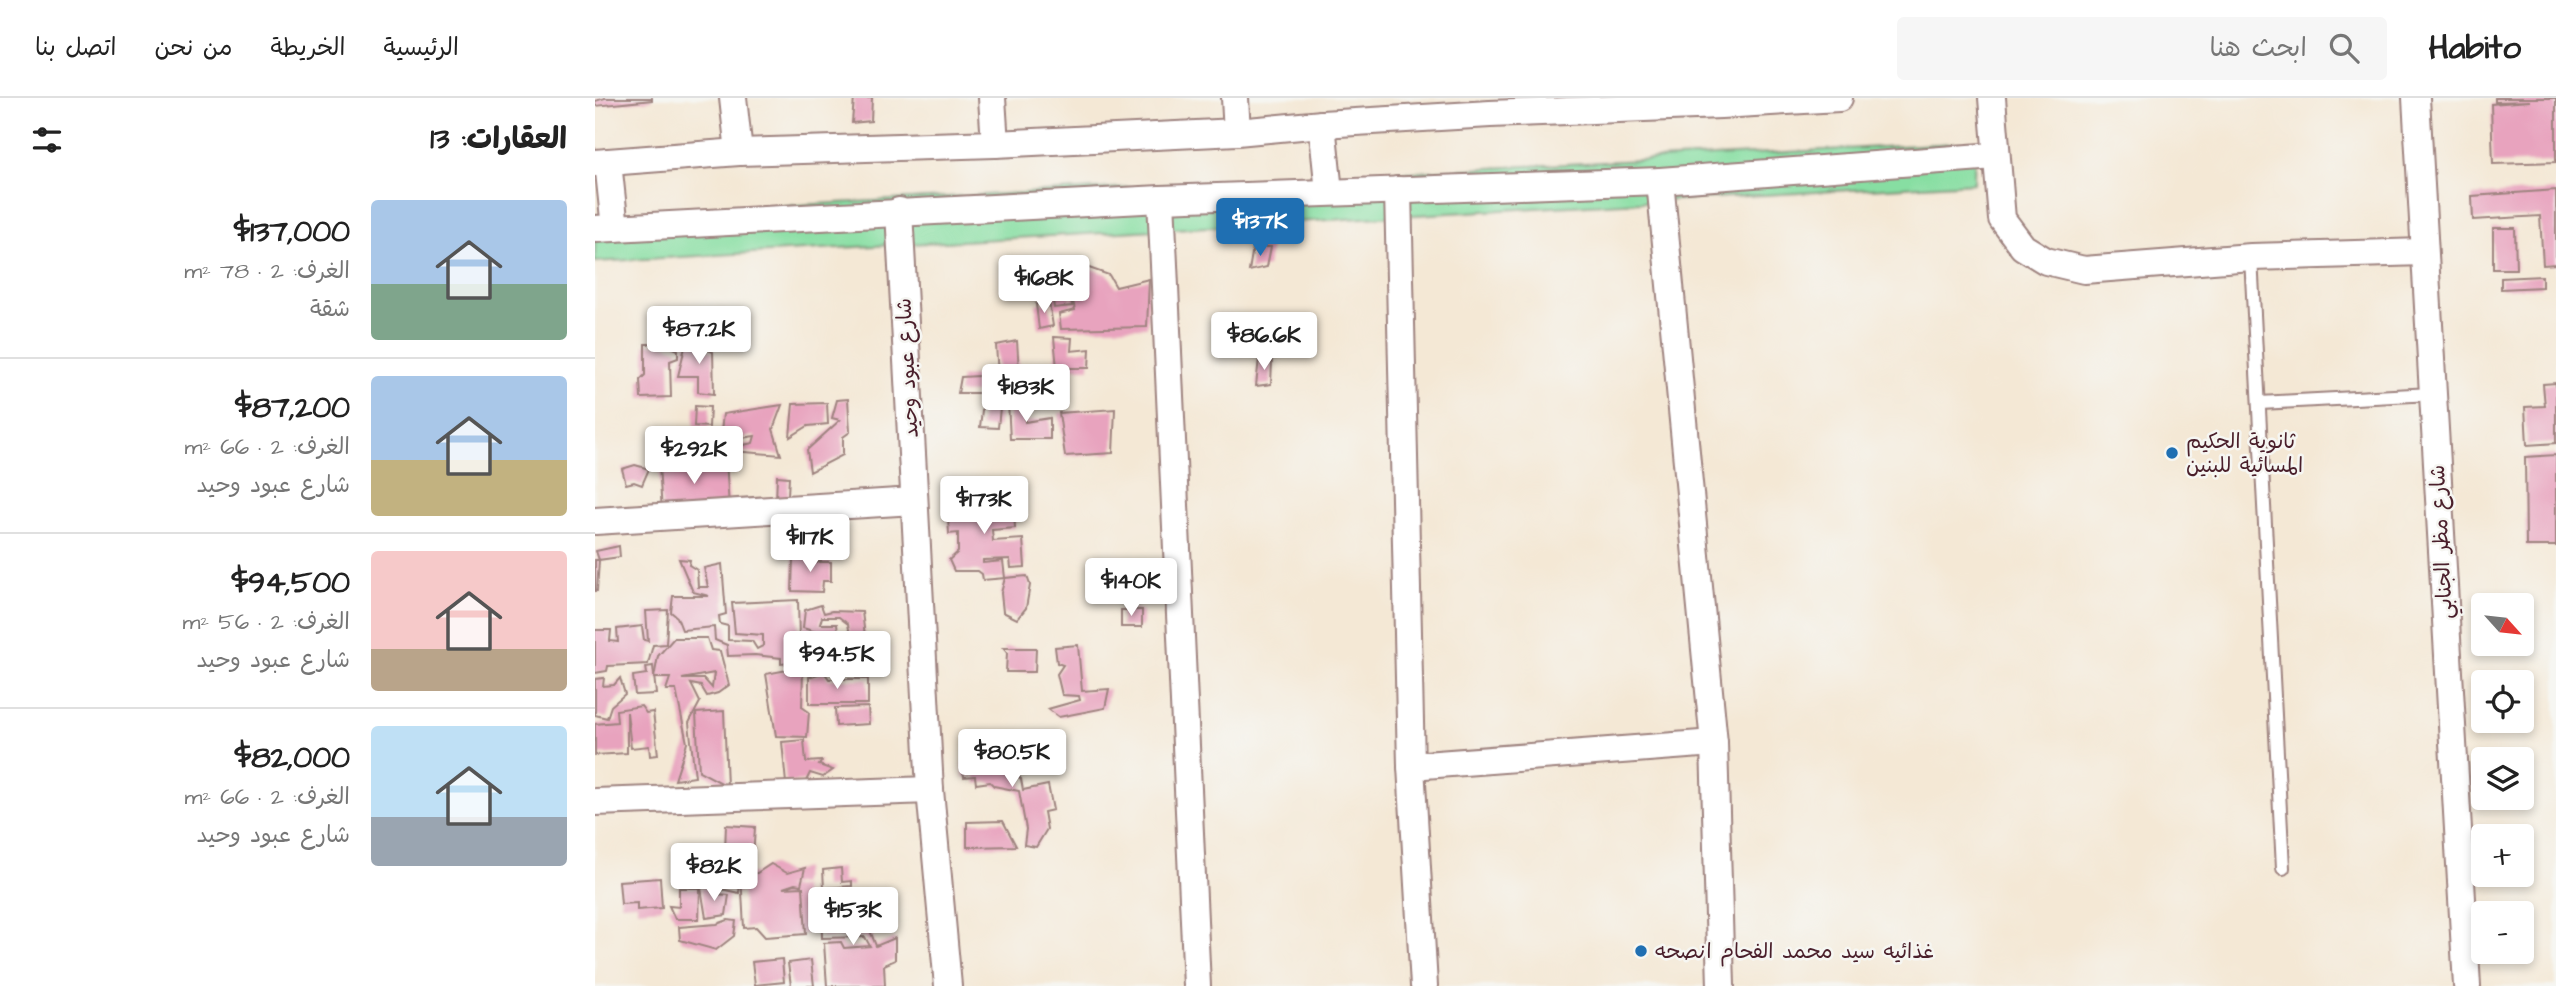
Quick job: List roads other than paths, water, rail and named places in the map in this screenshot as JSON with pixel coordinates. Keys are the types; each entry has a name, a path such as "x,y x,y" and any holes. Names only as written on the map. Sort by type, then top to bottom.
{"street":[{"path":"733,98 739,152"},
{"path":"992,98 995,144"},
{"path":"1235,98 1237,132"},
{"path":"1839,98 1489,106 1237,132 995,144 739,152 602,162 605,228 899,211 1660,181 1995,156"},
{"path":"1992,98 2002,219 2024,247 2046,261 2084,270 2251,257 2424,252"},
{"name":"شارع مظر الجنابي","path":"2416,98 2467,986"},
{"path":"1322,124 1329,192"},
{"path":"1660,181 1714,744 1721,986"},
{"path":"1398,190 1411,766 1424,986"},
{"path":"1161,200 1196,986"},
{"name":"شارع عبود وحيد","path":"899,211 930,790 948,986"},
{"path":"595,521 915,501"},
{"path":"1411,766 1714,744"},
{"path":"595,802 930,790"}],"lane":[{"path":"2251,257 2283,868"},
{"path":"2260,402 2433,394"}],"place":[{"name":"ثانوية الحكيم المسائية للبنين","path":"2172,453"},
{"name":"غذائيه سيد محمد الفحام انصحه","path":"1641,951"}]}
